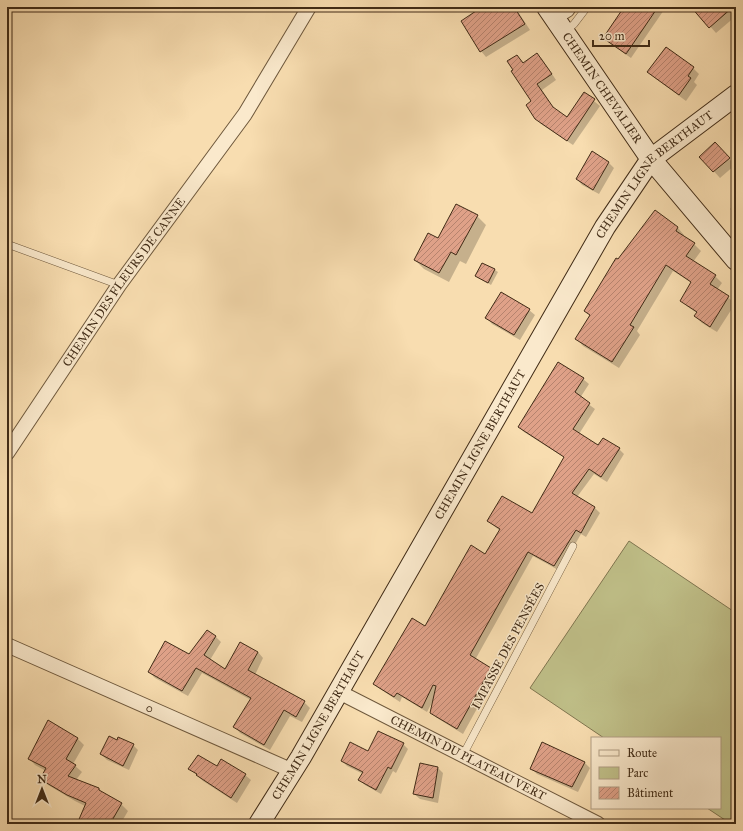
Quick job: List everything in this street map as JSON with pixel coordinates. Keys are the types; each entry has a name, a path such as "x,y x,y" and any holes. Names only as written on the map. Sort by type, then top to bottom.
{"street":[{"name":"CHEMIN DES FLEURS DE CANNE","path":"7,453 119,285 245,114 310,7"},
{"name":"CHEMIN CHEVALIER","path":"559,16 651,159 736,260"},
{"name":"CHEMIN LIGNE BERTHAUT","path":"259,824 339,692 605,227 651,159 736,95"},
{"name":"0","path":"7,645 292,771"},
{"name":"CHEMIN DU PLATEAU VERT","path":"339,692 598,824"}],"lane":[{"path":"559,16 574,24 587,7"},
{"path":"7,244 119,285"},
{"name":"IMPASSE DES PENSÉES","path":"463,755 573,546"}],"green space":[{"path":"629,541 736,613 736,824 731,824 708,809 721,809 721,737 603,737 530,688"}],"building":[{"path":"482,7 514,7 525,24 480,52 461,21"},
{"path":"624,7 658,7 626,54 603,38"},
{"path":"691,7 733,7 709,28"},
{"path":"666,47 694,67 688,76 691,78 679,95 647,72"},
{"path":"537,53 552,74 537,84 553,107 567,117 584,92 595,99 567,141 535,119 526,105 531,101 511,71 513,70 507,61 517,55 523,63"},
{"path":"715,142 730,158 713,172 699,157"},
{"path":"592,151 609,162 593,190 576,179"},
{"path":"456,204 478,215 456,255 451,252 439,273 414,260 428,233 438,238"},
{"path":"655,210 678,227 676,231 695,243 686,256 716,275 710,284 729,296 710,327 694,316 697,312 680,301 691,282 666,265 630,325 634,327 612,362 575,339 590,315 584,311 616,258 618,259"},
{"path":"482,263 495,269 488,283 475,276"},
{"path":"501,292 530,309 514,335 485,318"},
{"path":"558,362 584,378 575,392 590,403 573,429 598,445 603,438 620,448 601,477 589,469 572,493 595,507 581,533 576,530 554,566 528,552 470,655 491,668 457,729 430,713 436,686 433,685 422,708 397,693 394,697 373,684 412,618 425,626 471,545 485,554 500,529 487,521 502,496 532,513 564,457 518,427"},
{"path":"207,630 216,636 204,655 225,669 240,642 258,652 248,670 305,701 296,717 284,710 264,745 233,727 251,698 196,668 182,691 148,672 165,641 189,654"},
{"path":"48,720 78,738 66,759 76,765 68,776 99,788 99,790 122,803 110,824 77,824 86,803 67,795 40,779 46,768 28,759"},
{"path":"378,731 404,743 391,769 388,767 376,790 358,780 363,772 341,761 350,742 368,751"},
{"path":"109,736 117,740 118,737 134,744 123,766 100,754"},
{"path":"542,742 585,762 572,787 530,769"},
{"path":"198,755 217,766 221,759 246,774 231,798 188,769"},
{"path":"420,763 438,767 433,798 413,794"}]}
